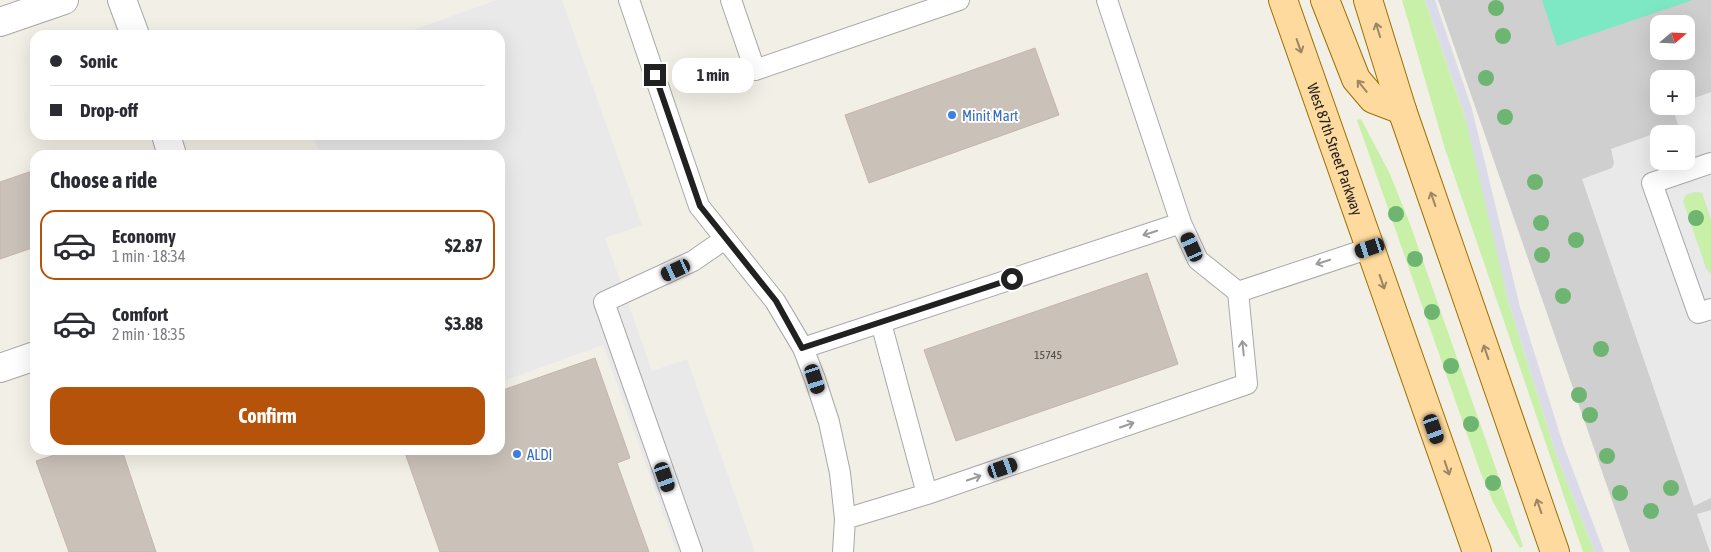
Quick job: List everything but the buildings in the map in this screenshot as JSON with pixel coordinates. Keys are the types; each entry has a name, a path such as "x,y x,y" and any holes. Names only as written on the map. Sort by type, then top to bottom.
{"main road":[{"name":"West 87th Street Parkway","path":"1283,0 1477,552"},
{"path":"1325,0 1356,79 1373,100 1402,110"},
{"path":"1368,0 1402,110 1556,552"}],"street":[{"path":"0,22 64,0"},
{"path":"122,0 133,30"},
{"path":"0,368 30,358"}],"lane":[{"path":"629,0 700,206 776,301 802,348 829,422 840,473 844,519 844,552"},
{"path":"731,0 755,70 959,0"},
{"path":"844,519 928,494 1247,384 1238,292 1198,260 1181,222 1106,0"},
{"path":"1711,163 1652,183 1698,313 1711,309"},
{"path":"802,348 1181,222"},
{"path":"692,552 604,302 693,262 725,239"},
{"path":"1238,292 1370,248"},
{"path":"881,322 928,494"}],"shaded area":[{"path":"497,0 562,0 642,225 605,238 652,371 687,359 755,552 677,552 603,345 505,380 505,150 318,150 315,140 505,140 505,30 413,30"},
{"path":"1425,0 1435,0 1472,109 1520,307 1563,444 1604,552 1595,552 1557,457 1508,300 1465,117"},
{"path":"1438,0 1711,0 1711,552 1630,552"},
{"path":"1711,92 1711,220 1702,193 1695,192 1686,195 1683,201 1706,268 1711,274 1711,498 1694,506 1582,179 1612,168 1614,163 1611,149 1650,135 1650,170 1695,170 1695,125 1678,125 1675,115 1695,115 1695,98"},
{"path":"1711,510 1711,552 1710,552 1697,514"}],"green space":[{"path":"1402,0 1425,0 1469,129 1508,300 1557,457 1595,552 1583,552 1445,149"},
{"path":"1542,0 1693,0 1557,46"},
{"path":"1361,119 1390,174 1410,224 1523,546 1520,548 1494,504 1480,471 1357,120"},
{"path":"1695,192 1702,193 1711,220 1711,274 1706,268 1682,201 1686,195"}],"place":[{"name":"Minit Mart","path":"952,115"},
{"name":"ALDI","path":"517,454"}],"route":[{"path":"655,75 700,206 776,301 802,348 1012,279"}]}
